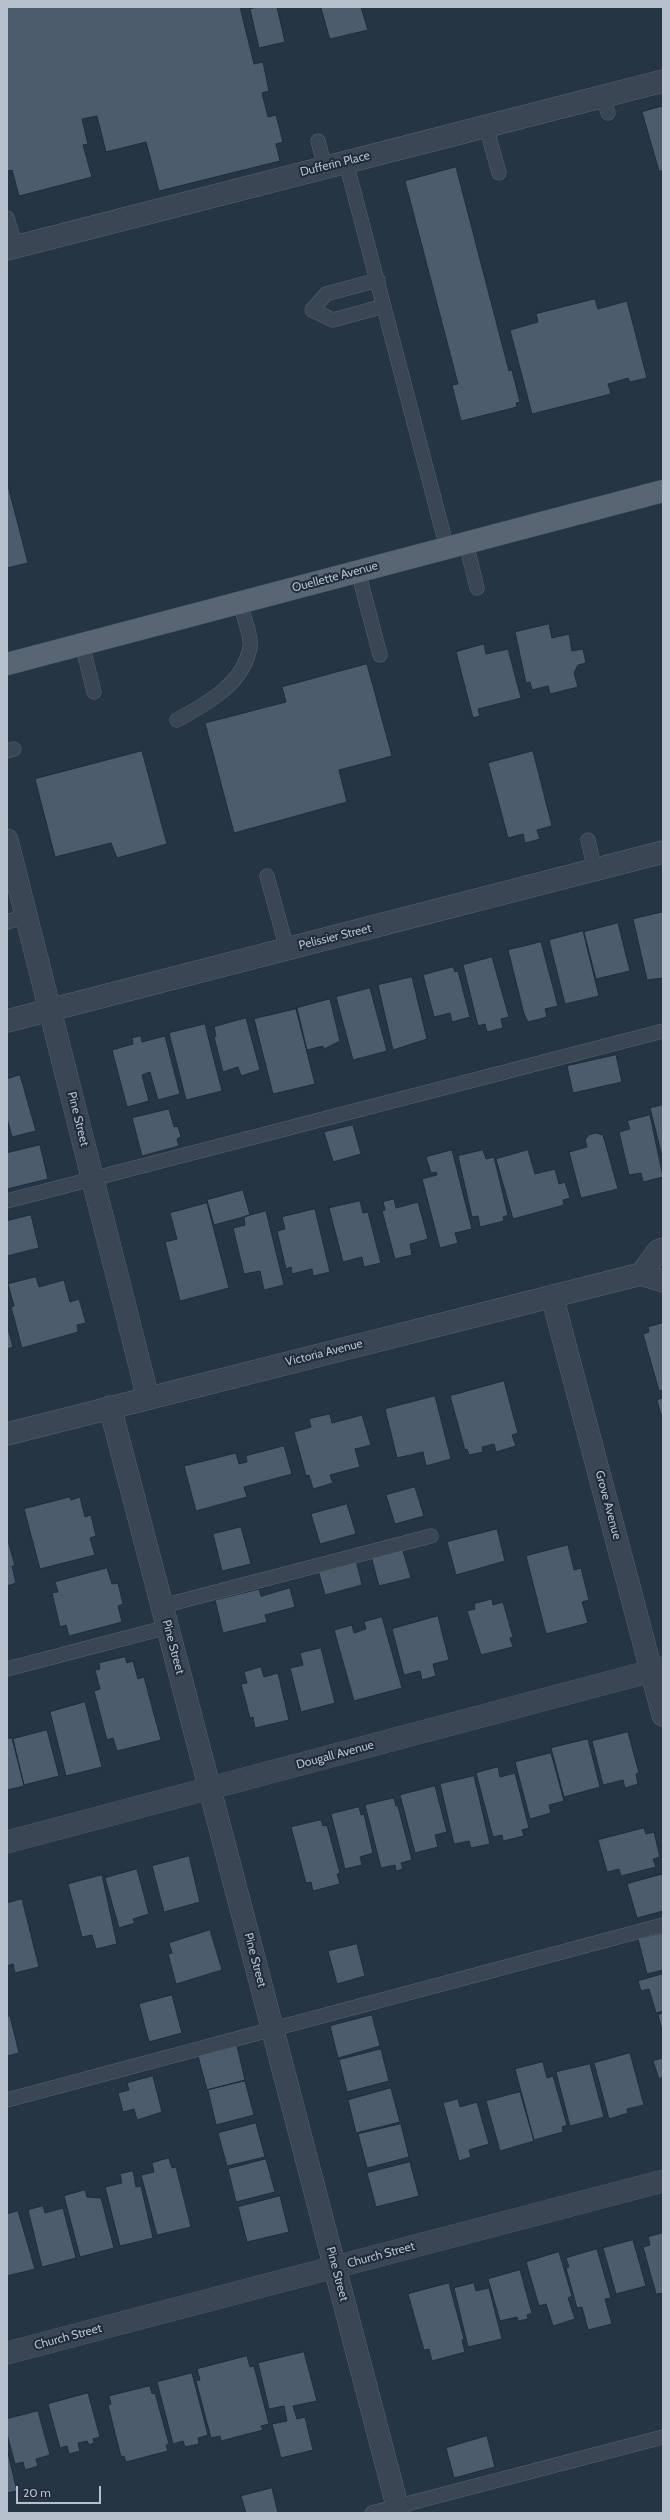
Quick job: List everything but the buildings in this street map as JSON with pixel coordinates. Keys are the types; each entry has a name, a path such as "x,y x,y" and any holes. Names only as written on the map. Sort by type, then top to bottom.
{"main road":[{"name":"Ouellette Avenue","path":"7,664 663,491"}],"street":[{"name":"Dufferin Place","path":"11,248 486,126 605,104 663,81"},
{"name":"Pine Street","path":"7,840 17,919 50,1010 148,1398"},
{"name":"Pelissier Street","path":"7,1021 663,852"},
{"path":"663,1249 658,1251 641,1274 663,1281"},
{"name":"Victoria Avenue","path":"7,1434 641,1274"},
{"name":"Grove Avenue","path":"552,1296 657,1670 663,1715"},
{"name":"Pine Street","path":"110,1407 398,2510"},
{"name":"Dougall Avenue","path":"7,1842 657,1670"},
{"name":"Church Street","path":"7,2353 663,2181"}],"lane":[{"path":"486,126 499,173"},
{"path":"318,141 325,167"},
{"path":"346,162 384,306 457,545 478,588"},
{"path":"7,218 11,248"},
{"path":"378,280 326,294 312,310 333,320 384,306"},
{"path":"358,571 380,655"},
{"path":"177,720 218,697 244,666 251,646 240,602"},
{"path":"82,644 94,692"},
{"path":"588,840 595,870"},
{"path":"268,876 287,949"},
{"path":"7,1201 663,1031"},
{"path":"162,1606 431,1536"},
{"path":"7,1669 168,1627"},
{"path":"7,2100 663,1926"},
{"path":"372,2513 398,2510 663,2437"}]}
